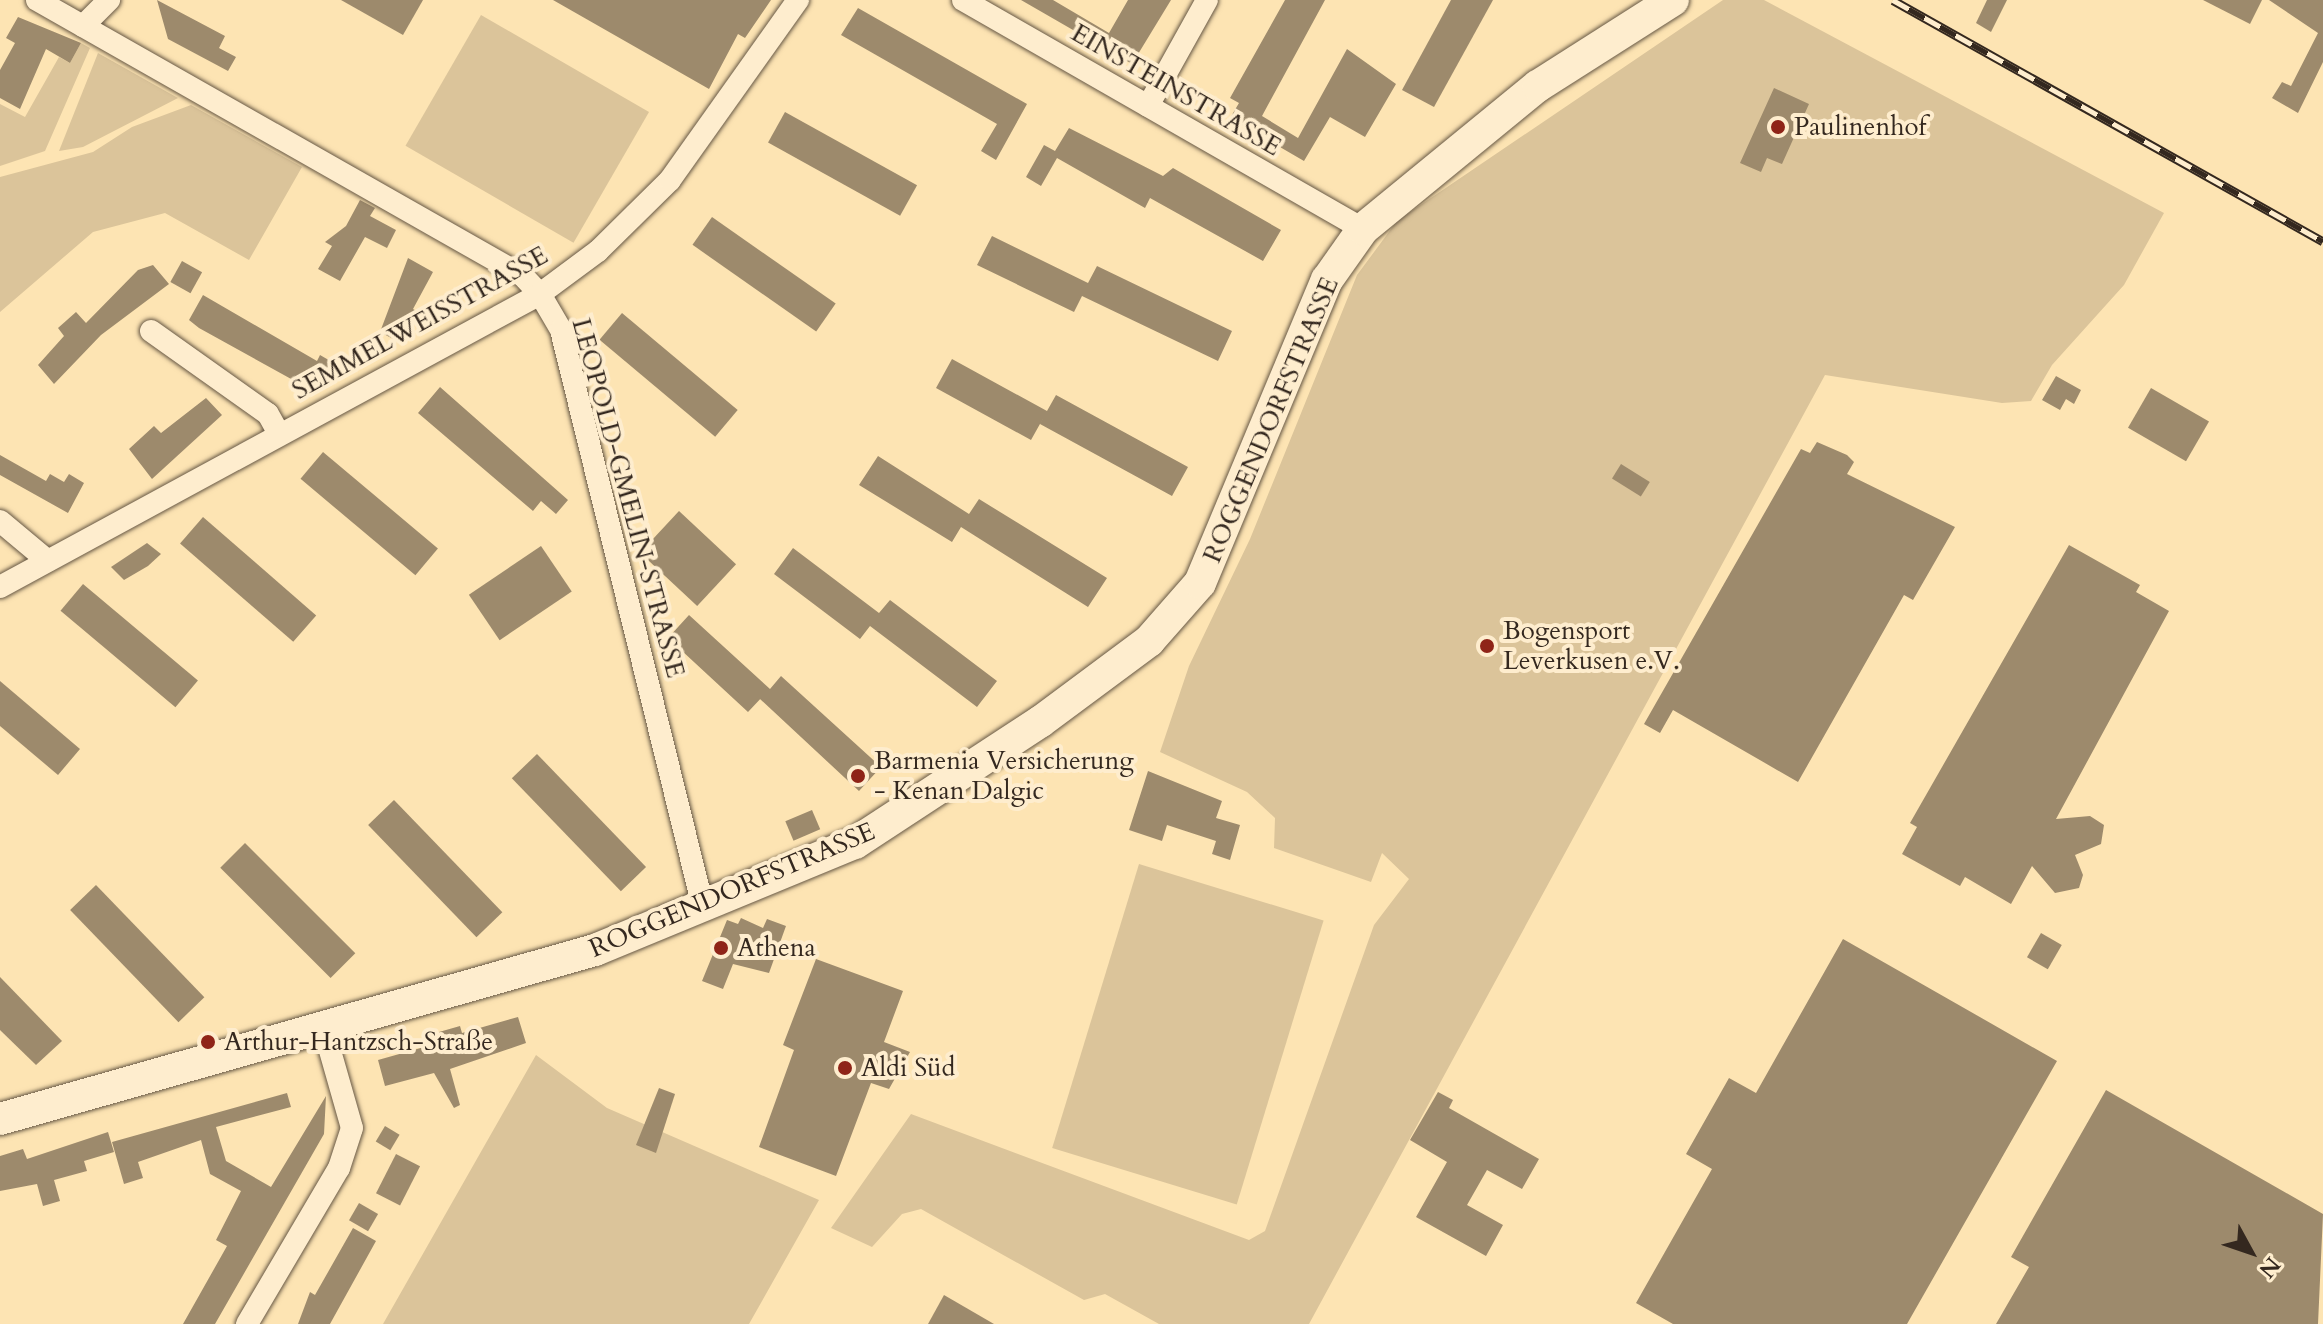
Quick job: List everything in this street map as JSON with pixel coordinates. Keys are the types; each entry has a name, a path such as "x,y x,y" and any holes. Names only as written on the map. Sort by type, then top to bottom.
{"street":[{"name":"LEOPOLD-GMELIN-STRASSE","path":"37,0 523,276 540,294 561,330 703,907"},
{"path":"83,26 109,0"},
{"name":"SEMMELWEISSTRASSE","path":"0,587 540,294 636,219 798,0"},
{"name":"EINSTEINSTRASSE","path":"963,0 1363,229"},
{"path":"1148,106 1207,0"},
{"name":"ROGGENDORFSTRASSE","path":"0,1119 595,950 703,907 890,822 1118,666 1178,612 1225,532 1327,280 1363,229 1538,86 1673,0"},
{"name":"SEMMELWEISSTRASSE","path":"151,331 268,414 279,434"},
{"path":"0,521 48,561"},
{"path":"247,1324 339,1168 352,1128 323,1026"}],"shaded area":[{"path":"1723,0 1764,0 2164,213 2124,285 2052,365 2031,401 2002,403 1825,375 1309,1324 1159,1324 1105,1294 1084,1300 921,1209 902,1214 872,1247 831,1228 911,1114 1249,1240 1265,1231 1374,925 1409,879 1382,853 1371,882 1274,848 1275,818 1247,792 1160,752 1189,666 1250,539 1357,275 1397,221"},
{"path":"481,15 649,112 574,243 406,146"},
{"path":"81,43 90,48 45,151 0,166 0,104 25,117 59,57 70,63"},
{"path":"98,53 178,98 83,147 59,151"},
{"path":"191,105 302,167 249,260 165,213 93,232 0,312 0,177 93,152 132,127"},
{"path":"1139,864 1324,920 1237,1204 1052,1148"},
{"path":"536,1055 607,1108 819,1200 749,1324 383,1324"}],"building":[{"path":"157,0 225,36 219,48 236,57 228,71 168,39"},
{"path":"341,0 423,0 403,35"},
{"path":"553,0 771,0 745,38 738,34 709,89"},
{"path":"1021,0 1053,0 1109,33 1128,0 1171,0 1132,64"},
{"path":"1285,0 1325,0 1262,116 1298,138 1347,49 1396,84 1365,137 1330,117 1304,161 1230,118 1239,103 1230,98"},
{"path":"1451,0 1493,0 1434,107 1402,90"},
{"path":"1987,0 2007,0 1991,32 1976,23"},
{"path":"2203,0 2262,0 2250,24"},
{"path":"2269,0 2323,0 2323,62 2298,113 2272,98 2282,82 2291,86 2318,33"},
{"path":"858,8 1027,104 996,160 981,151 997,124 841,35"},
{"path":"18,17 81,43 70,63 46,49 20,109 0,98 0,70 15,43 6,38"},
{"name":"Paulinenhof","path":"1774,88 1809,104 1782,164 1767,158 1761,172 1740,163"},
{"path":"785,112 917,185 900,216 768,143"},
{"path":"1069,128 1163,176 1173,168 1281,230 1263,261 1150,198 1145,208 1057,158 1041,186 1026,177 1044,145 1055,151"},
{"path":"360,200 375,208 370,216 396,230 387,248 365,237 340,281 318,269 332,246 325,242 346,226"},
{"path":"712,217 836,304 816,331 692,245"},
{"path":"992,236 1088,283 1097,266 1232,331 1218,361 1082,296 1074,312 977,265"},
{"path":"408,258 433,272 413,309 418,312 395,340 380,332"},
{"path":"182,261 202,272 190,293 170,282"},
{"path":"153,265 169,284 101,335 54,384 38,365 64,336 58,328 76,312 86,323 138,270"},
{"path":"203,295 317,361 320,355 339,366 330,384 310,373 302,385 199,328 189,320"},
{"path":"622,313 738,410 715,437 600,340"},
{"path":"952,359 1047,411 1056,395 1188,467 1172,496 1040,424 1045,415 1031,440 936,388"},
{"path":"2056,376 2081,390 2074,404 2066,399 2060,410 2042,400"},
{"path":"440,387 568,500 556,514 541,501 533,511 418,413"},
{"path":"2151,388 2209,422 2186,461 2128,428"},
{"path":"206,398 222,415 152,479 129,449 154,426 161,433"},
{"path":"1817,442 1847,455 1854,462 1847,474 1955,527 1913,600 1904,595 1798,782 1673,710 1660,733 1644,724 1801,449 1810,453"},
{"path":"323,452 438,548 415,575 301,479"},
{"path":"0,455 46,481 50,474 64,482 69,474 84,483 68,513 0,475"},
{"path":"878,456 969,514 979,499 1107,578 1088,607 961,527 952,542 859,485"},
{"path":"1621,464 1650,482 1641,496 1612,478"},
{"path":"679,511 736,564 697,606 640,553"},
{"path":"203,517 316,615 293,642 180,543"},
{"path":"147,543 161,554 124,580 111,567"},
{"path":"2069,545 2140,585 2136,592 2169,611 2056,819 2090,816 2104,825 2101,844 2075,855 2083,875 2079,888 2055,893 2032,866 2011,904 1965,877 1960,886 1902,854 1917,827 1910,823"},
{"path":"541,546 572,592 500,640 469,595"},
{"path":"793,548 879,613 890,600 997,681 977,707 870,626 860,639 774,574"},
{"path":"83,584 198,680 175,707 61,611"},
{"path":"689,615 770,689 781,676 881,767 859,791 760,699 748,712 668,638"},
{"path":"0,681 80,749 58,775 0,726"},
{"path":"537,754 646,867 621,891 512,778"},
{"path":"1148,771 1222,801 1216,818 1240,825 1230,860 1212,854 1216,841 1167,825 1162,841 1129,830"},
{"path":"394,800 502,912 476,937 368,825"},
{"path":"812,810 820,829 794,841 785,821"},
{"path":"245,843 355,953 331,978 220,868"},
{"path":"96,885 204,997 178,1022 70,910"},
{"path":"741,918 763,928 767,919 786,926 769,973 733,964 723,989 702,981 727,920 738,924"},
{"path":"2041,933 2062,945 2048,969 2027,957"},
{"path":"1843,939 2057,1061 1907,1324 1673,1324 1636,1303 1712,1169 1686,1154 1729,1078 1756,1093"},
{"name":"Aldi Süd","path":"816,959 903,991 884,1042 910,1052 889,1089 871,1083 836,1176 759,1147 794,1050 783,1045"},
{"path":"0,977 62,1041 36,1065 0,1030"},
{"path":"518,1017 526,1043 450,1069 460,1105 454,1108 434,1073 385,1086 378,1060 442,1042 439,1032 460,1026 462,1033"},
{"path":"659,1088 675,1094 656,1153 636,1145"},
{"path":"2106,1090 2323,1214 2318,1324 1996,1324 2029,1267 2011,1257"},
{"path":"1438,1092 1453,1100 1449,1108 1539,1159 1522,1189 1487,1170 1467,1205 1503,1225 1486,1256 1416,1217 1447,1162 1410,1140"},
{"path":"287,1093 291,1107 216,1127 226,1161 271,1187 326,1096 324,1134 215,1324 183,1324 227,1246 216,1240 241,1191 210,1174 201,1140 138,1162 143,1178 124,1184 112,1142"},
{"path":"385,1126 400,1135 390,1150 376,1141"},
{"path":"108,1132 114,1152 84,1161 87,1171 54,1180 60,1201 43,1206 37,1184 0,1191 0,1156 23,1149 27,1159"},
{"path":"396,1154 420,1166 400,1205 376,1193"},
{"path":"359,1203 378,1214 368,1231 349,1220"},
{"path":"353,1228 376,1241 330,1324 298,1324 310,1292 315,1295"},
{"path":"944,1295 994,1324 928,1324"}],"railway":[{"path":"1893,0 2323,241"}],"place":[{"name":"Paulinenhof","path":"1778,127"},
{"name":"Bogensport Leverkusen e.V.","path":"1487,646"},
{"name":"Barmenia Versicherung - Kenan Dalgic","path":"858,776"},
{"name":"Athena","path":"721,948"},
{"name":"Arthur-Hantzsch-Straße","path":"208,1042"},
{"name":"Aldi Süd","path":"845,1068"}]}
